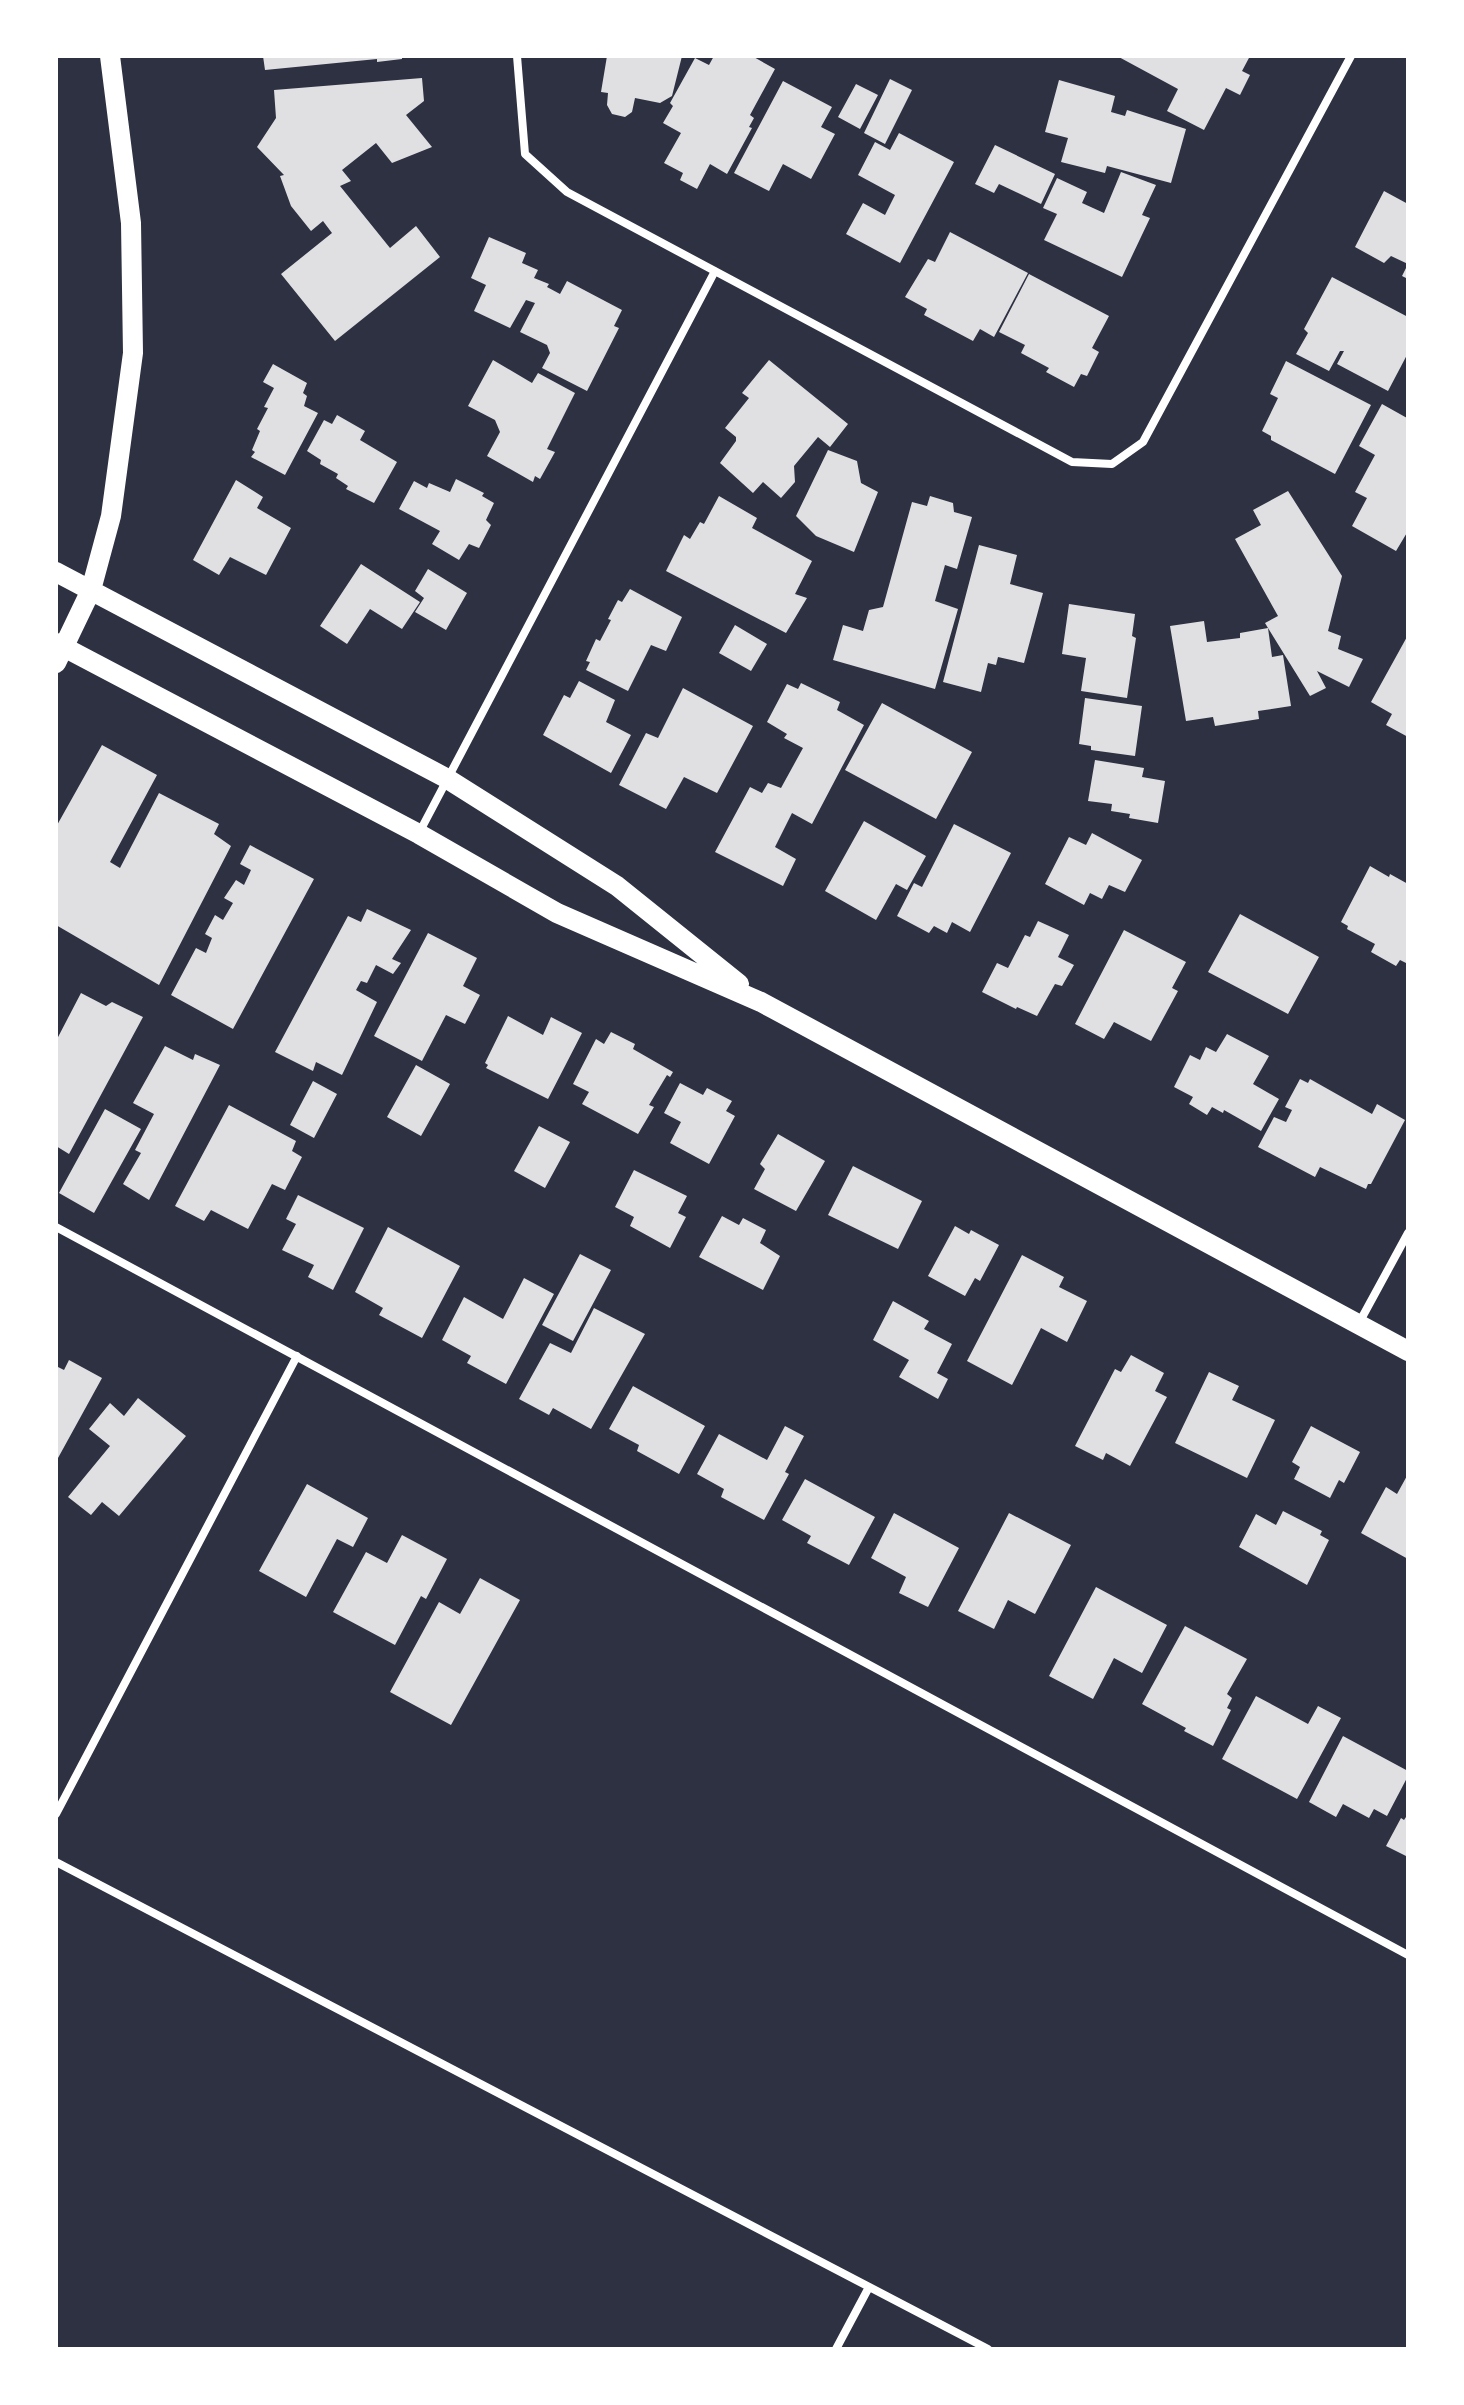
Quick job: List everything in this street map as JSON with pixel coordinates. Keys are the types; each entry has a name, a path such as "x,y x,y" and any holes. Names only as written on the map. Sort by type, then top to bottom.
{"main road":[{"path":"110,56 131,223 133,353 111,516 91,590 59,651 419,834 557,913 761,1002 1408,1351"},
{"path":"56,572 446,778 617,886 761,1002"}],"street":[{"path":"517,56 525,154 567,192 1072,462 1112,464 1143,442 1351,56"},
{"path":"419,834 715,271"},
{"path":"56,1227 1408,1955"},
{"path":"1359,1324 1408,1233"},
{"path":"56,1814 297,1356"},
{"path":"56,1862 988,2349"},
{"path":"836,2349 869,2287"}],"building":[{"path":"263,56 402,56 402,59 265,70"},
{"path":"607,56 682,56 672,96 660,103 635,98 632,112 625,117 612,114 607,105 608,93 601,92"},
{"path":"714,56 752,56 775,69 750,115 754,118 749,127 752,128 727,174 710,164 697,189 680,180 683,173 664,163 681,133 663,123 673,106 670,103 695,58 709,65"},
{"path":"1117,56 1250,56 1242,71 1250,75 1240,95 1226,88 1204,130 1167,111 1178,89"},
{"path":"422,78 424,101 406,115 432,147 392,163 376,143 342,170 351,181 340,186 390,248 416,226 440,257 335,341 281,274 332,233 323,221 311,231 291,206 280,176 284,175 257,147 276,118 274,90"},
{"path":"890,79 912,90 885,144 864,133"},
{"path":"1059,80 1115,96 1111,112 1125,116 1127,110 1186,129 1171,183 1107,166 1105,173 1061,162 1068,138 1045,132"},
{"path":"783,81 832,107 821,127 835,134 811,179 783,164 769,191 734,173"},
{"path":"856,84 878,95 860,129 838,117"},
{"path":"899,133 954,162 900,263 846,234 863,203 885,215 895,195 858,175 875,142 890,150"},
{"path":"995,145 1055,174 1041,204 999,184 994,193 975,184"},
{"path":"1121,172 1156,185 1142,215 1150,218 1122,277 1044,240 1057,214 1043,208 1057,178 1087,192 1082,203 1104,213"},
{"path":"1384,191 1408,204 1408,264 1391,256 1384,263 1355,247"},
{"path":"950,232 1028,273 994,337 980,329 973,341 924,315 927,309 905,297 928,259 935,262"},
{"path":"489,237 526,253 522,263 538,270 534,278 549,284 547,287 560,294 567,281 622,310 614,326 619,328 587,391 542,368 550,353 547,345 520,332 535,303 526,300 510,328 474,311 486,285 471,278"},
{"path":"1408,264 1408,279 1402,276"},
{"path":"1029,274 1109,316 1092,348 1099,352 1087,376 1081,374 1074,387 1046,372 1049,368 1021,353 1025,345 999,332"},
{"path":"1332,277 1408,317 1408,353 1388,391 1337,364 1344,351 1340,351 1329,371 1296,354 1308,333 1304,329"},
{"path":"493,360 532,383 538,373 575,393 547,449 555,452 540,479 535,476 533,482 487,456 500,432 495,420 468,406"},
{"path":"769,360 848,424 830,447 818,437 794,466 795,482 781,498 763,482 753,493 720,463 736,441 736,437 725,428 749,398 742,393"},
{"path":"1286,361 1371,405 1335,474 1271,440 1271,436 1262,431 1278,398 1270,394"},
{"path":"273,364 307,383 303,393 307,396 304,406 318,413 285,475 251,457 260,431 257,429 268,408 264,407 274,388 263,382"},
{"path":"1382,404 1407,418 1408,531 1396,551 1352,526 1367,498 1355,492 1375,455 1359,446"},
{"path":"337,415 365,431 360,440 397,462 374,503 346,489 348,486 336,478 338,474 320,464 321,460 307,451 324,420 332,424"},
{"path":"828,450 857,461 861,483 878,492 854,552 816,536 796,516"},
{"path":"456,479 484,493 482,496 494,503 486,520 491,525 479,548 469,544 459,560 432,544 440,531 399,509 414,481 427,488 429,483 450,492"},
{"path":"236,480 263,497 257,508 291,528 266,575 230,557 219,575 193,560"},
{"path":"1288,491 1342,576 1328,631 1341,636 1338,649 1363,659 1349,687 1317,671 1326,688 1310,696 1265,623 1278,616 1235,539 1261,525 1253,510"},
{"path":"719,496 757,518 752,528 812,561 795,594 807,598 786,633 666,571 684,535 690,539 700,522 704,524"},
{"path":"930,496 953,503 954,512 972,517 957,569 945,565 935,601 958,609 935,689 833,660 843,625 863,631 869,610 883,607 912,502 927,506"},
{"path":"979,545 1017,555 1010,584 1043,593 1024,663 998,657 996,665 988,663 981,692 943,682"},
{"path":"361,564 420,602 402,629 370,609 347,644 320,626"},
{"path":"428,569 467,593 446,630 415,612 424,598 415,591"},
{"path":"630,589 682,617 666,651 651,645 628,691 586,670 590,662 586,661 596,639 600,641 618,600 622,602"},
{"path":"1069,604 1135,614 1132,636 1136,638 1127,698 1081,691 1086,658 1062,654"},
{"path":"1204,621 1207,642 1240,638 1240,633 1268,628 1272,657 1283,655 1291,706 1258,711 1259,719 1215,726 1213,717 1186,721 1170,626"},
{"path":"735,625 767,644 751,671 719,653"},
{"path":"1408,635 1408,737 1386,725 1392,714 1371,702"},
{"path":"579,681 615,700 606,722 631,735 611,773 543,735 564,695 570,698"},
{"path":"801,683 840,702 837,710 864,725 812,824 792,813 775,847 796,859 783,886 715,852 750,787 762,793 768,783 781,788 803,748 784,738 787,734 767,722 787,684 798,689"},
{"path":"683,688 753,726 717,793 684,777 666,809 619,785 646,733 658,738"},
{"path":"1085,698 1142,706 1135,756 1091,750 1091,746 1079,744"},
{"path":"882,703 972,752 936,819 845,770"},
{"path":"102,745 157,775 110,862 120,868 159,793 219,824 214,834 231,846 159,985 56,925 56,827"},
{"path":"1095,760 1144,768 1142,777 1165,781 1158,823 1111,811 1112,804 1088,801"},
{"path":"864,821 926,856 907,890 896,884 876,920 825,891"},
{"path":"954,824 1011,853 970,932 952,922 947,933 934,926 929,933 897,916 914,883 922,887"},
{"path":"1092,833 1142,860 1125,892 1109,885 1102,899 1090,893 1084,905 1045,884 1069,837 1086,845"},
{"path":"250,845 314,879 233,1029 171,995 196,948 206,953 212,938 205,934 215,915 223,920 233,903 224,898 236,880 244,885 251,870 240,864"},
{"path":"1370,866 1408,884 1408,964 1400,960 1396,966 1371,952 1375,944 1347,929 1348,926 1341,922"},
{"path":"367,909 411,930 392,959 401,963 393,974 376,965 367,983 361,981 356,990 377,1002 342,1075 316,1062 313,1071 275,1052 348,916 361,922"},
{"path":"1240,914 1319,957 1288,1014 1208,972"},
{"path":"1038,921 1069,935 1058,957 1074,965 1062,986 1055,984 1037,1016 982,992 997,963 1008,968 1025,935 1030,937"},
{"path":"1124,930 1186,962 1172,988 1178,991 1151,1041 1114,1022 1104,1039 1075,1024"},
{"path":"428,933 477,958 463,986 480,995 465,1024 446,1015 422,1061 374,1036"},
{"path":"81,993 106,1006 112,1002 143,1017 69,1154 56,1146 56,1041"},
{"path":"508,1016 543,1035 551,1017 582,1033 548,1099 486,1068 488,1065 485,1063"},
{"path":"611,1032 635,1044 633,1049 673,1072 670,1077 667,1075 649,1105 654,1107 638,1134 582,1104 589,1092 573,1084 596,1039 604,1044"},
{"path":"1227,1034 1269,1056 1253,1084 1279,1099 1261,1131 1224,1110 1223,1113 1212,1107 1207,1115 1189,1104 1193,1097 1174,1087 1190,1055 1200,1060 1206,1047 1216,1052"},
{"path":"165,1046 193,1060 195,1054 220,1065 149,1200 123,1184 141,1153 135,1150 154,1114 133,1103"},
{"path":"416,1065 450,1084 421,1136 387,1117"},
{"path":"1300,1079 1308,1083 1310,1079 1372,1114 1377,1104 1405,1120 1366,1189 1320,1167 1315,1177 1258,1147 1274,1117 1286,1122 1292,1110 1285,1107"},
{"path":"313,1081 337,1094 314,1138 290,1125"},
{"path":"680,1083 703,1095 707,1088 732,1101 726,1111 735,1116 709,1164 670,1143 681,1122 664,1113"},
{"path":"229,1105 296,1141 292,1151 302,1157 285,1190 272,1184 248,1229 211,1210 204,1221 175,1206"},
{"path":"105,1109 141,1129 94,1213 59,1193"},
{"path":"539,1126 570,1142 545,1188 514,1171"},
{"path":"778,1134 825,1161 796,1211 754,1189 765,1169 760,1164"},
{"path":"853,1166 922,1201 898,1249 828,1215"},
{"path":"634,1170 687,1196 678,1213 686,1217 670,1248 630,1226 634,1217 615,1207"},
{"path":"298,1195 364,1228 333,1290 308,1277 314,1265 282,1250 296,1224 286,1219"},
{"path":"722,1216 739,1225 743,1218 766,1230 760,1243 780,1256 763,1290 699,1257"},
{"path":"955,1226 969,1234 971,1230 999,1245 980,1281 975,1278 965,1296 928,1276"},
{"path":"388,1227 460,1266 422,1338 379,1315 383,1308 355,1292"},
{"path":"580,1254 611,1270 573,1341 542,1325"},
{"path":"1022,1255 1064,1277 1059,1287 1087,1301 1067,1342 1041,1328 1012,1385 967,1361"},
{"path":"524,1278 554,1294 506,1384 467,1363 471,1356 442,1340 464,1297 503,1319"},
{"path":"893,1301 929,1321 924,1329 952,1344 937,1373 948,1379 938,1399 899,1377 909,1360 873,1340"},
{"path":"594,1308 645,1334 591,1429 553,1408 549,1415 519,1399 550,1343 571,1353"},
{"path":"1131,1355 1164,1373 1155,1391 1167,1397 1130,1466 1106,1453 1103,1460 1075,1446 1115,1369 1121,1372"},
{"path":"69,1360 102,1378 58,1458 56,1366 64,1370"},
{"path":"1209,1372 1239,1386 1232,1400 1275,1420 1247,1478 1175,1443"},
{"path":"633,1386 705,1426 679,1474 637,1451 639,1445 609,1429"},
{"path":"138,1398 186,1436 119,1516 102,1502 91,1515 68,1497 110,1446 89,1429 110,1403 124,1416"},
{"path":"785,1426 804,1436 785,1472 789,1474 764,1520 721,1497 724,1489 697,1474 719,1434 767,1460"},
{"path":"1311,1426 1360,1452 1344,1483 1339,1480 1330,1498 1294,1479 1300,1467 1292,1462"},
{"path":"1408,1474 1408,1559 1361,1533 1386,1487 1397,1494"},
{"path":"805,1479 875,1517 849,1565 807,1543 811,1536 782,1520"},
{"path":"307,1484 368,1518 353,1547 337,1539 306,1597 259,1571"},
{"path":"1283,1511 1322,1531 1320,1535 1329,1540 1307,1585 1239,1547 1256,1514 1276,1525"},
{"path":"894,1513 959,1548 928,1607 899,1593 906,1577 871,1558"},
{"path":"1009,1513 1071,1545 1035,1614 1008,1600 994,1629 958,1611"},
{"path":"402,1535 447,1559 426,1599 421,1596 395,1645 333,1612 366,1552 387,1563"},
{"path":"480,1578 520,1600 451,1725 390,1692 439,1602 460,1614"},
{"path":"1096,1587 1167,1625 1142,1673 1114,1658 1093,1699 1049,1676"},
{"path":"1185,1626 1247,1659 1227,1694 1232,1698 1227,1708 1231,1710 1213,1746 1142,1704"},
{"path":"1256,1696 1308,1724 1318,1706 1341,1718 1297,1799 1222,1759"},
{"path":"1343,1736 1408,1771 1387,1816 1374,1809 1369,1818 1343,1804 1336,1817 1309,1802"},
{"path":"1408,1814 1408,1857 1386,1846 1401,1818 1404,1820"}]}
